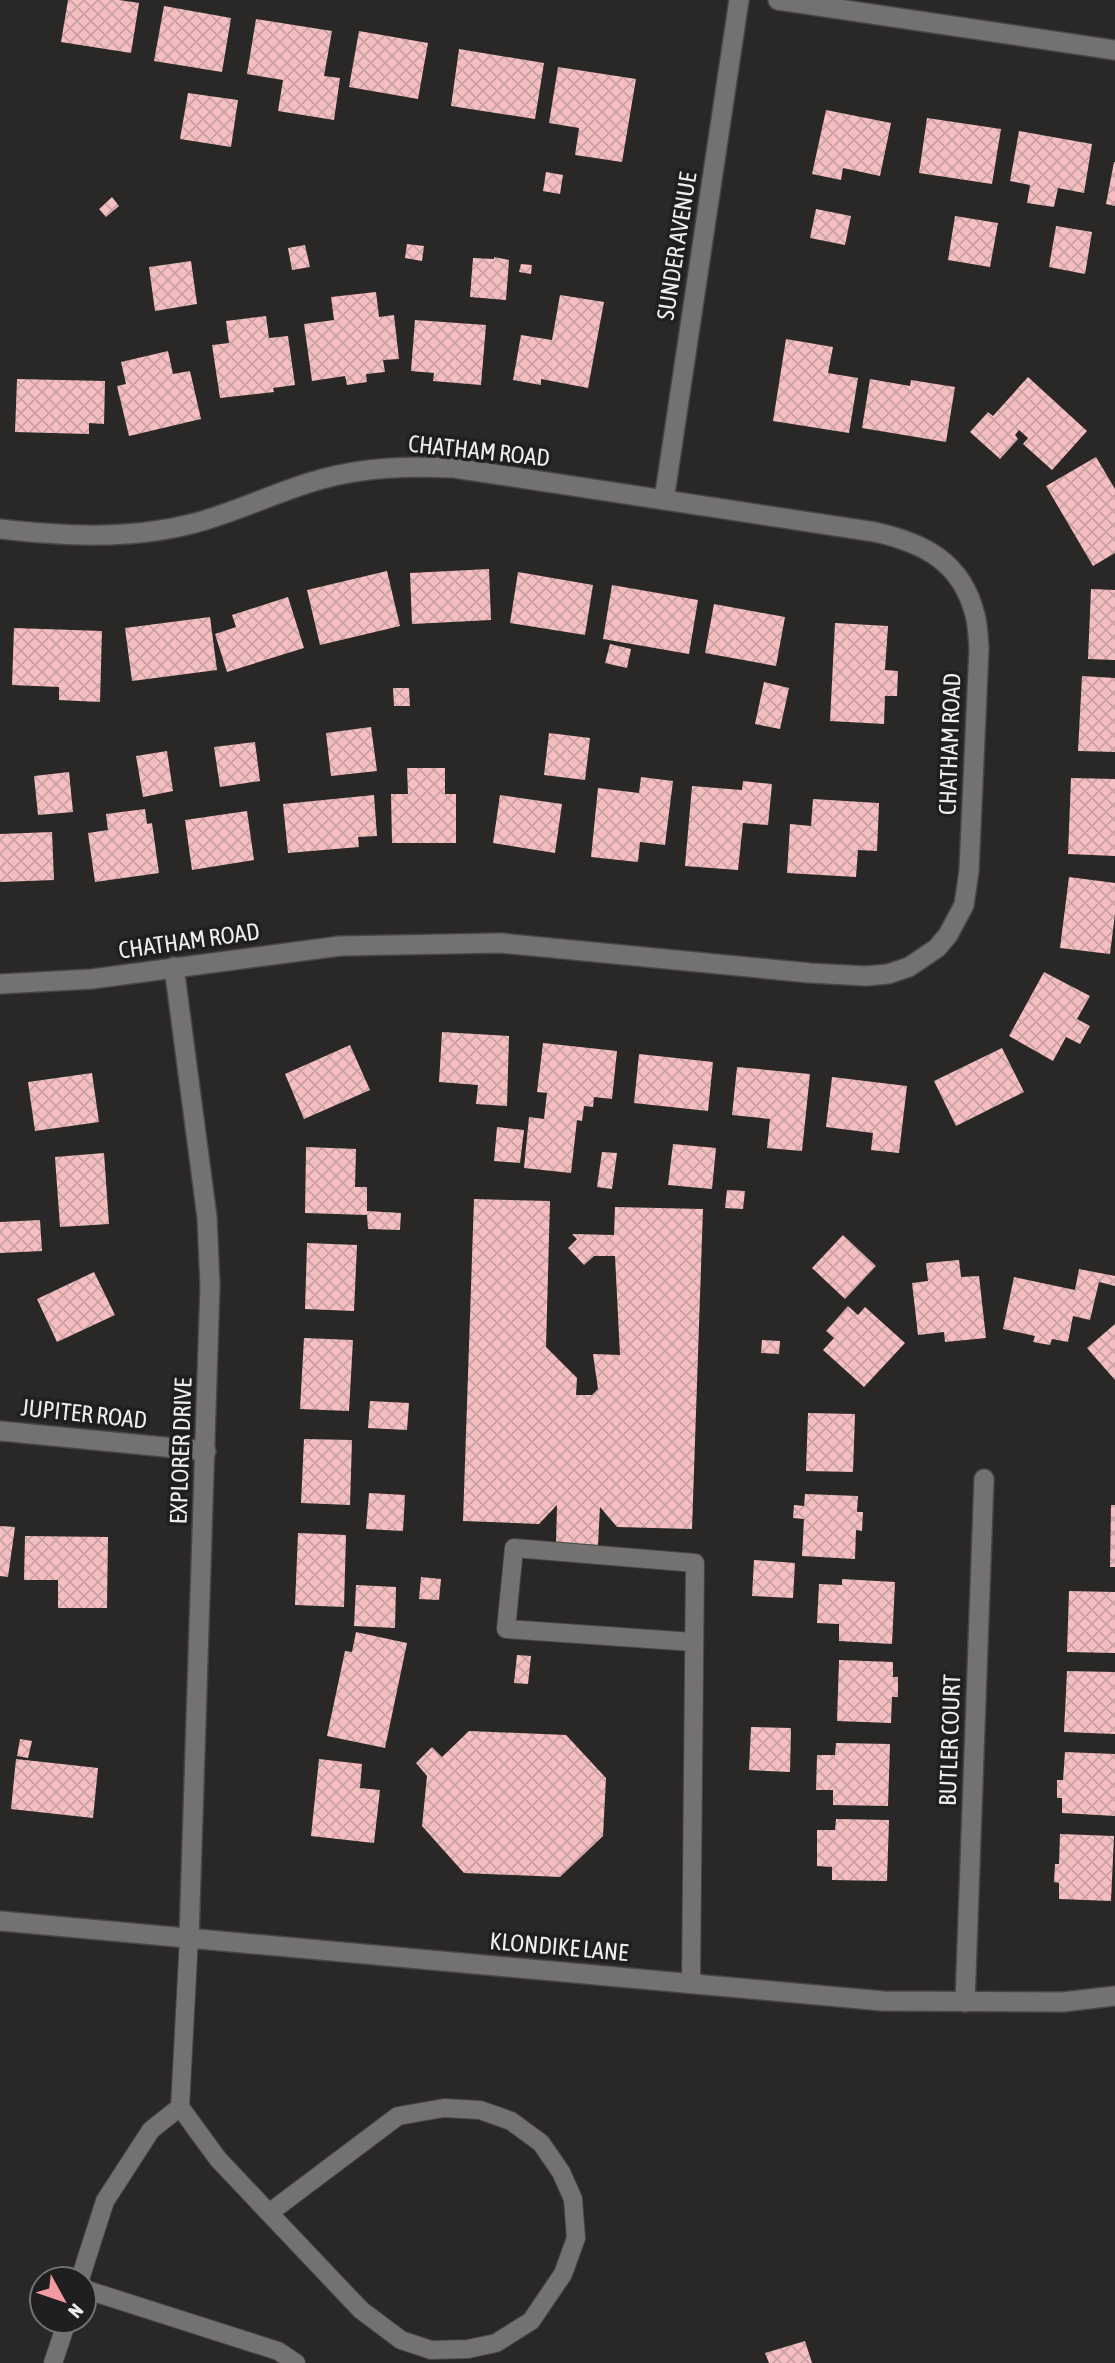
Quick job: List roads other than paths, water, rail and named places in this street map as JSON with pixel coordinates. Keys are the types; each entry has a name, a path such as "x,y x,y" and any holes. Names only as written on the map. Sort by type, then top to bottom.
{"street":[{"name":"SUNDER AVENUE","path":"664,500 739,0"},
{"path":"778,0 1115,50"},
{"name":"CHATHAM ROAD","path":"0,529 108,536 144,533 189,525 222,515 322,479 385,467 454,468 875,532 904,539 922,546 950,567 964,586 976,615 979,648 970,871 964,905 948,935 937,948 909,967 888,974 866,976 502,943 340,946 92,979 0,984"},
{"name":"EXPLORER DRIVE","path":"174,967 207,1217 210,1285 189,1938"},
{"name":"JUPITER ROAD","path":"0,1431 206,1451"},
{"name":"BUTLER COURT","path":"965,2002 984,1479"},
{"name":"KLONDIKE LANE","path":"0,1921 883,2001 1063,2002 1115,1996"}],"lane":[{"path":"691,1983 695,1563 514,1548 506,1629 693,1642"},
{"path":"189,1938 180,2107 218,2159 269,2213 361,2310 401,2340 431,2350 468,2350 496,2343 531,2321 563,2274 576,2238 573,2199 561,2172 541,2143 511,2121 480,2110 444,2108 398,2116 269,2213"},
{"path":"84,2265 105,2201 151,2130 180,2107"},
{"path":"98,2293 278,2351 296,2363"},
{"path":"53,2363 62,2335"}]}
